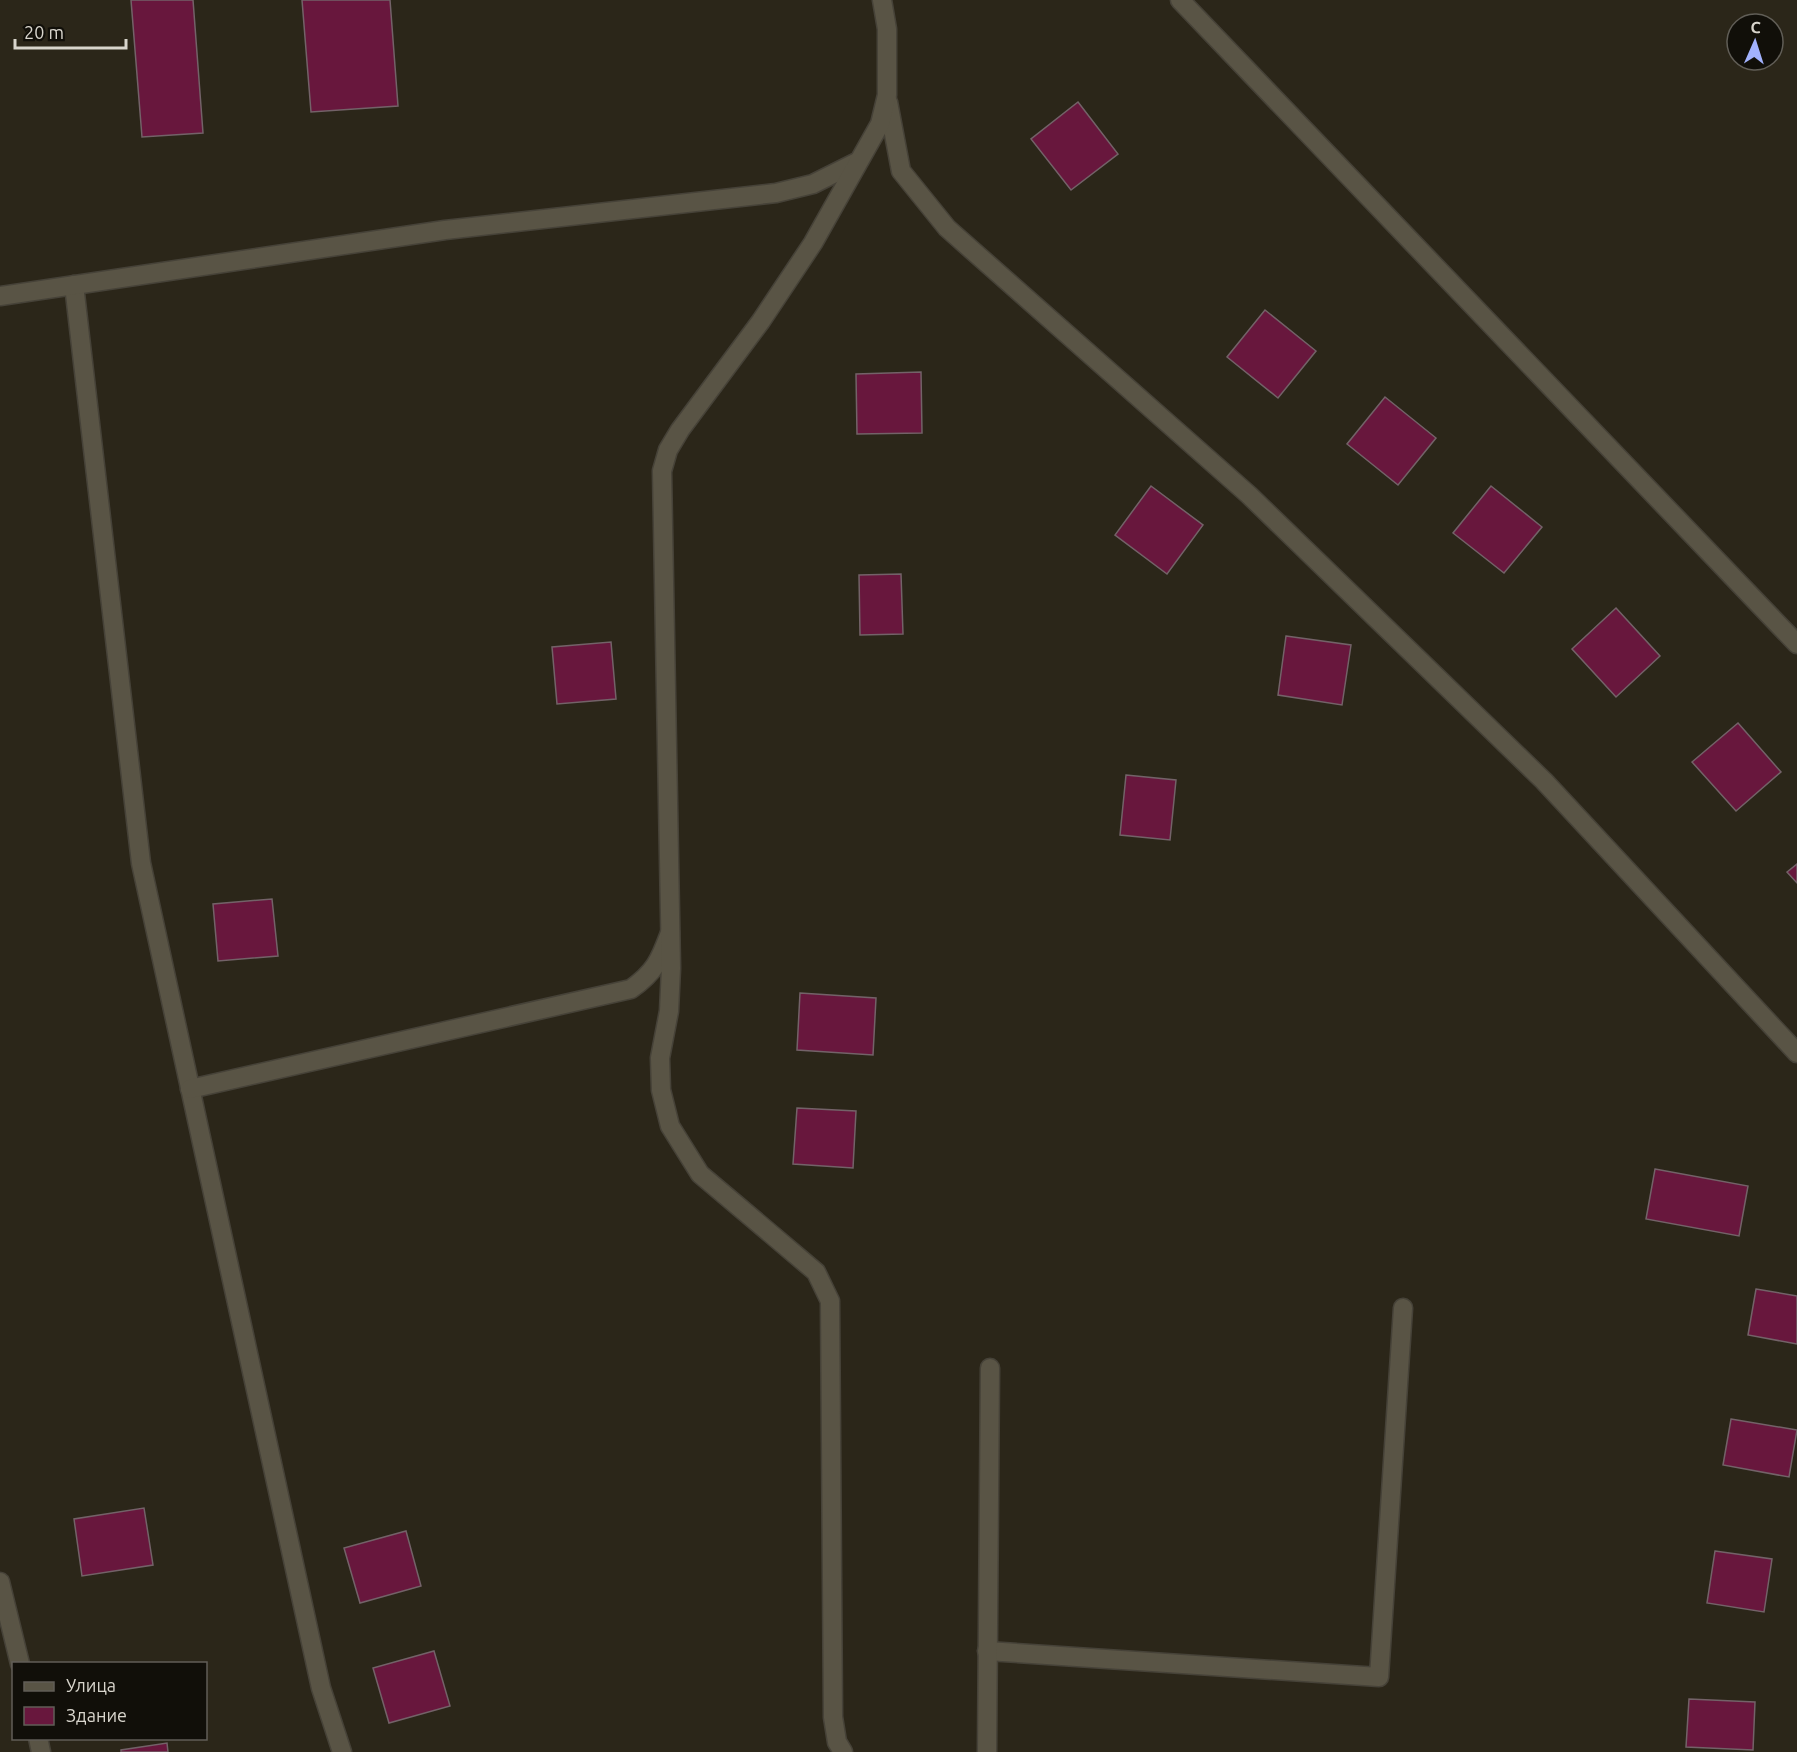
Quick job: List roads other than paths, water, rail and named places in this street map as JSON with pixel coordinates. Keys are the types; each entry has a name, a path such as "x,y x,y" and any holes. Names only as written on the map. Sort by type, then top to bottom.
{"street":[{"path":"882,0 887,29 887,95 901,171 947,228 1249,495 1544,781 1797,1053"},
{"path":"1180,0 1797,644"},
{"path":"843,1752 837,1742 833,1717 830,1301 816,1272 700,1174 670,1126 661,1090 660,1058 669,1011 671,931 662,471 668,450 680,430 761,321 813,243 880,124 887,95"},
{"path":"0,296 445,230 776,193 813,184 856,163"},
{"path":"74,285 141,863 321,1688 342,1752"},
{"path":"190,1089 631,989 648,977 660,962 671,931"},
{"path":"987,1651 1379,1677 1403,1308"},
{"path":"987,1752 990,1368"},
{"path":"0,1582 20,1662"}]}
